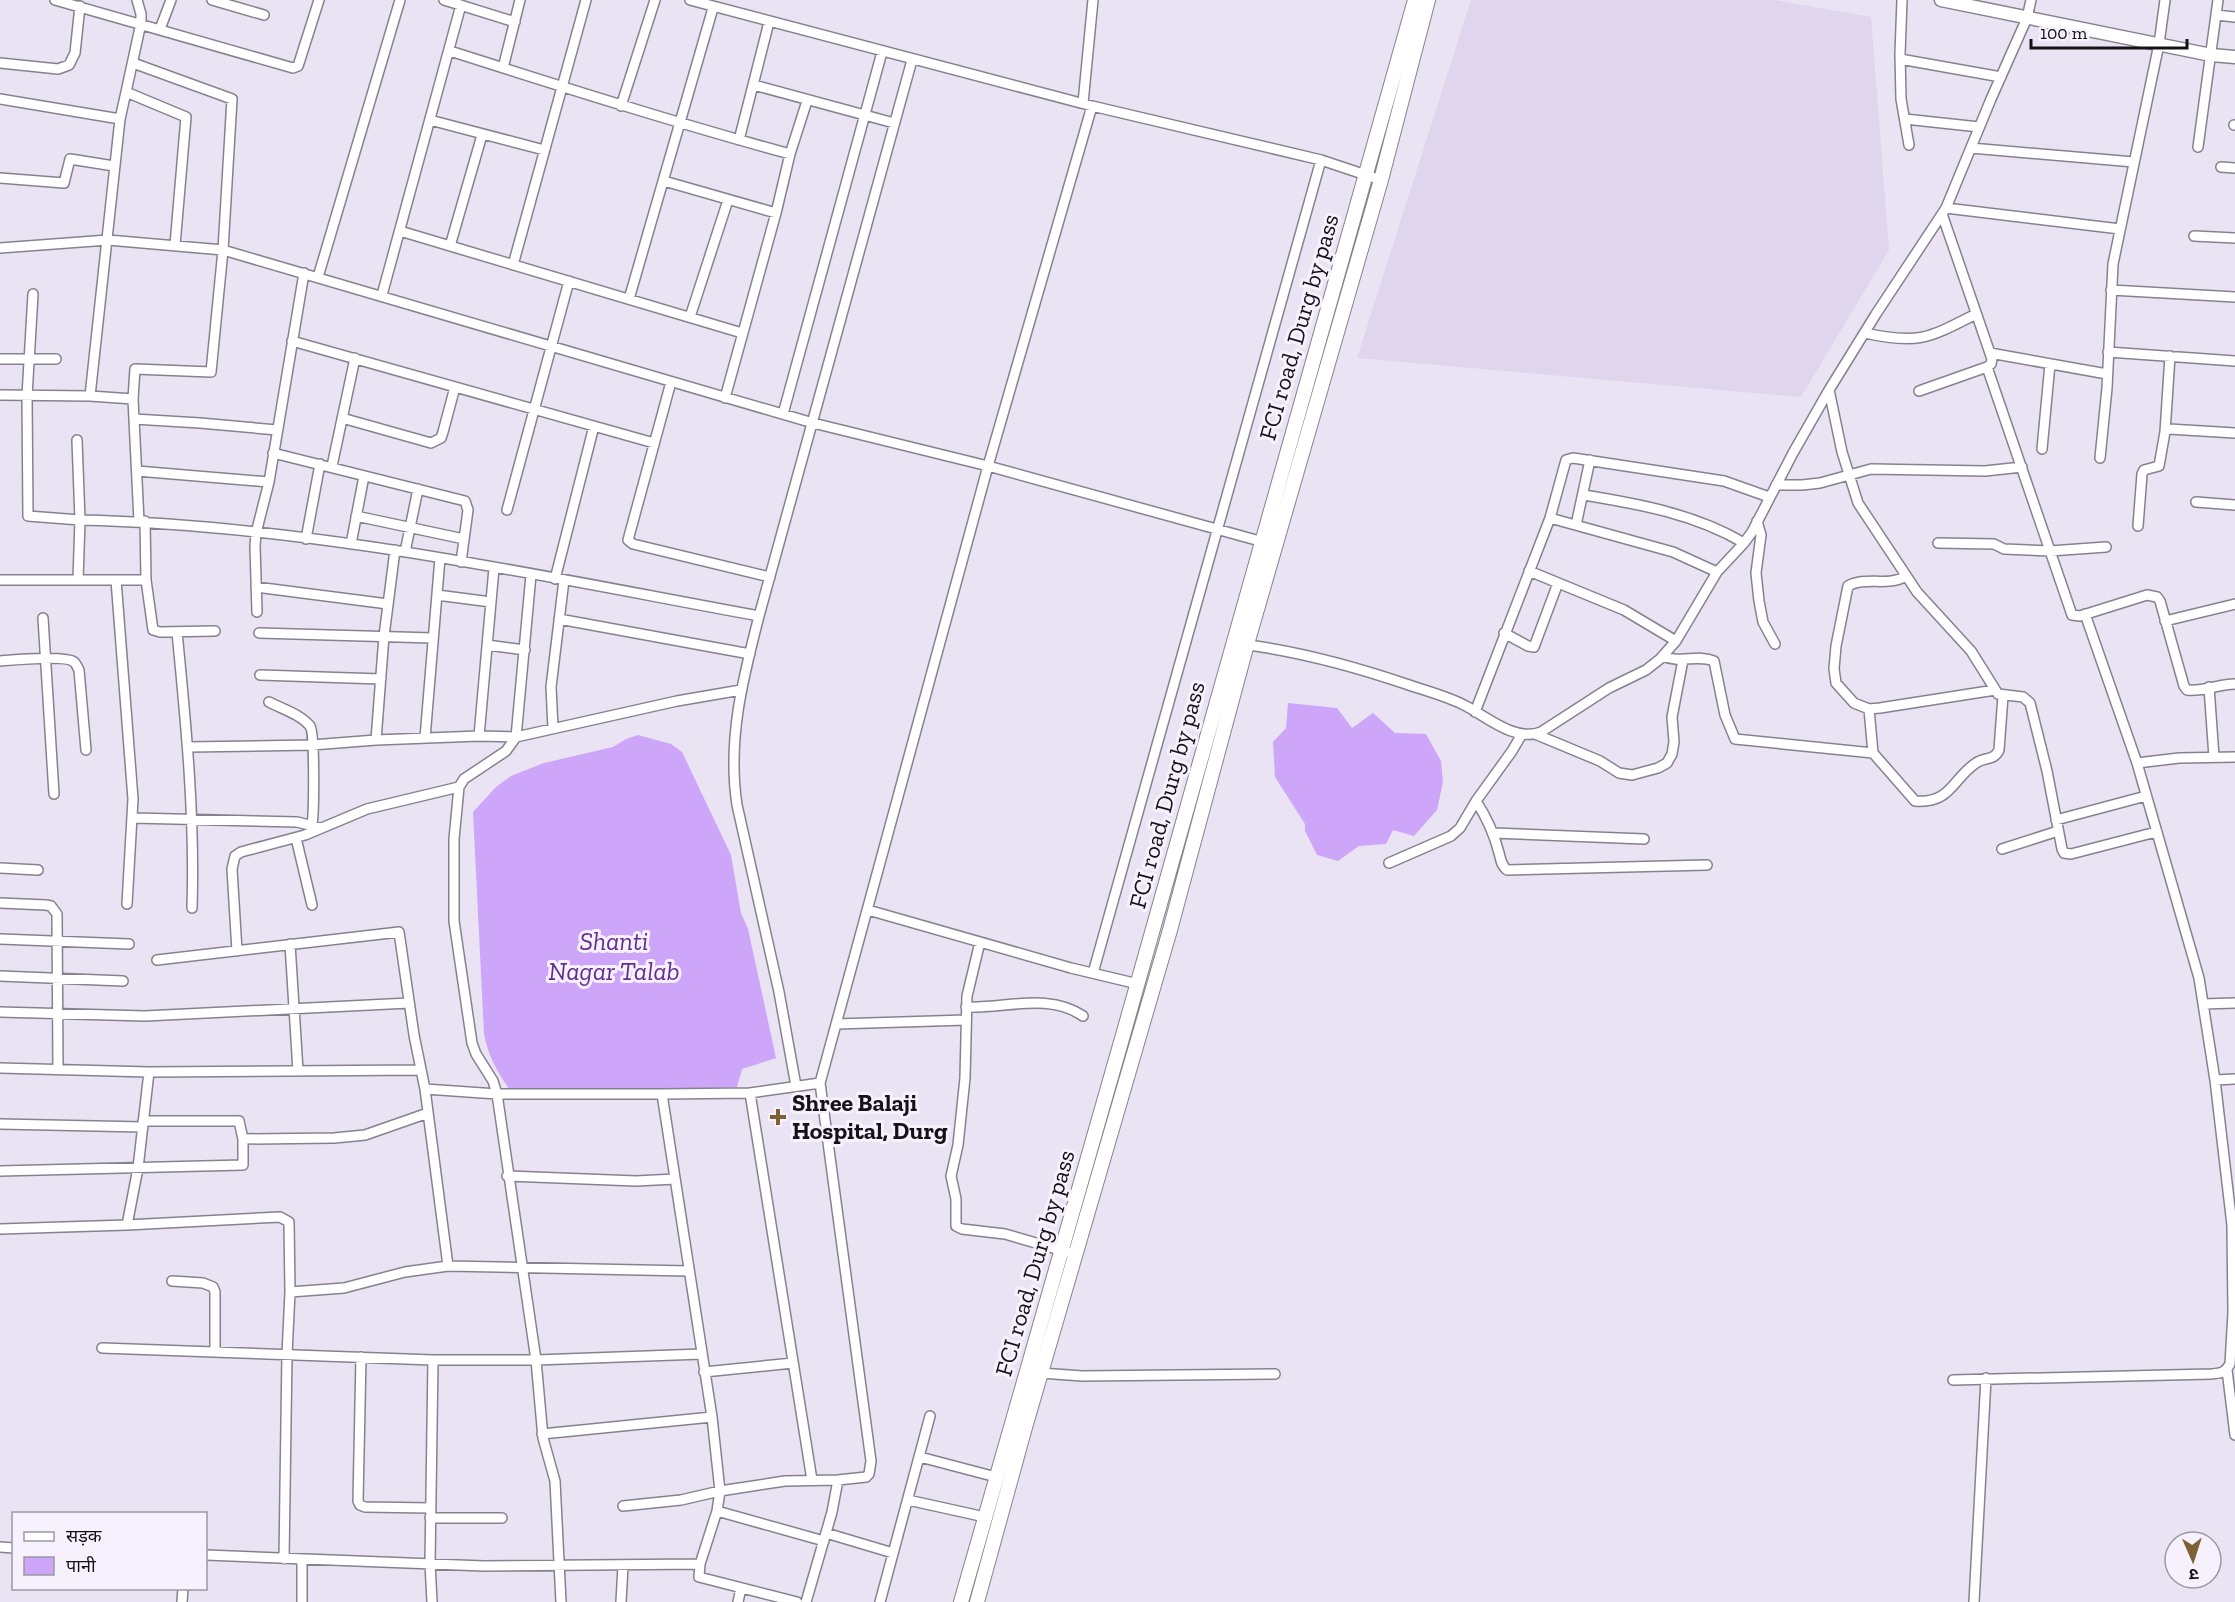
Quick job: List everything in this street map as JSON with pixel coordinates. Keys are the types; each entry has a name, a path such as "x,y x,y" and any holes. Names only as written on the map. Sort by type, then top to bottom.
{"main road":[{"name":"FCI road, Durg by pass","path":"961,1602 996,1477 1167,942 1240,643 1260,541 1415,0"},
{"name":"FCI road, Durg by pass","path":"977,1602 1041,1372 1068,1252 1138,984 1240,643 1275,546 1381,180 1428,0"}],"street":[{"path":"55,0 160,28 290,67 296,67 299,63 320,0"},
{"path":"90,396 120,119 141,23 137,0"},
{"path":"160,28 171,0"},
{"path":"212,0 264,15"},
{"path":"318,277 400,0"},
{"path":"444,0 514,22"},
{"path":"503,68 520,0"},
{"path":"513,265 586,0"},
{"path":"621,106 655,0"},
{"path":"690,0 912,60 1321,160 1381,180"},
{"path":"623,1506 681,1500 720,1491 785,1481 838,1480 866,1477 869,1474 871,1461 820,1083 1087,104 1093,0"},
{"path":"1902,0 1901,99 1909,145"},
{"path":"1941,0 2211,55 2235,57"},
{"path":"1535,734 1609,688 1646,670 1663,656 1676,641 1716,572 1742,545 1830,390 1944,211 2027,18 2031,0"},
{"path":"2100,458 2111,290 2120,229 2159,44 2165,0"},
{"path":"2198,147 2218,0"},
{"path":"382,295 461,5"},
{"path":"0,63 58,69 69,65 75,53 80,6"},
{"path":"629,300 713,8"},
{"path":"2216,15 2235,17"},
{"path":"739,140 769,22"},
{"path":"450,51 562,85 621,106 790,153"},
{"path":"783,414 882,52"},
{"path":"1900,59 2001,77"},
{"path":"796,1086 733,777 733,754 741,690 759,616 912,60"},
{"path":"133,63 232,99 223,250 211,372 135,369 133,399 136,471 153,630 160,632 215,631"},
{"path":"754,86 894,123"},
{"path":"126,92 186,117 176,245"},
{"path":"0,99 120,119"},
{"path":"725,398 777,213 790,153 807,100"},
{"path":"1905,119 1979,127"},
{"path":"430,120 544,150"},
{"path":"450,246 482,135"},
{"path":"1971,148 2134,162"},
{"path":"0,178 64,183 69,159 114,166"},
{"path":"1093,973 1321,160"},
{"path":"2221,167 2235,168"},
{"path":"664,181 777,213"},
{"path":"690,318 728,200"},
{"path":"1944,211 2120,229"},
{"path":"1919,391 1991,364 1990,353 1944,211"},
{"path":"400,231 742,333"},
{"path":"2194,236 2235,238"},
{"path":"0,248 108,240 223,250 813,423 988,466 1275,546"},
{"path":"256,612 256,533 269,482 304,273"},
{"path":"507,510 550,345 569,282"},
{"path":"2111,290 2235,297"},
{"path":"33,294 27,396 28,516 142,521 395,550 759,616"},
{"path":"1865,333 1891,339 1917,339 1976,314"},
{"path":"292,341 654,442"},
{"path":"2108,352 2235,361"},
{"path":"1990,353 2107,374"},
{"path":"2138,526 2142,474 2144,470 2159,466 2166,432 2170,357"},
{"path":"332,466 355,358"},
{"path":"0,359 56,359"},
{"path":"2042,449 2050,364"},
{"path":"1987,367 2072,615 2085,614 2147,595 2157,597 2187,690 2235,684"},
{"path":"671,382 628,540 633,544 770,577"},
{"path":"342,418 431,443 441,438 455,387"},
{"path":"1830,390 1848,475 1858,503 1917,592 1971,651 1998,694 2023,697 2030,703 2047,771 2062,849 2067,855 2156,832"},
{"path":"0,395 133,399"},
{"path":"134,419 277,430"},
{"path":"553,728 551,687 559,619 559,580 594,426"},
{"path":"2166,432 2174,428 2235,433"},
{"path":"77,440 80,520 78,580"},
{"path":"273,453 465,501 468,510 461,562"},
{"path":"1475,712 1550,518 1566,460 1573,458 1590,460 1724,481 1769,498"},
{"path":"1576,525 1590,460"},
{"path":"306,539 320,464"},
{"path":"1776,485 1802,486 1871,469 1985,471 2022,467"},
{"path":"136,471 269,482"},
{"path":"351,544 364,476"},
{"path":"405,552 418,489"},
{"path":"1584,495 1647,506 1717,528 1742,545 1757,560"},
{"path":"2196,502 2235,505"},
{"path":"356,516 464,539"},
{"path":"1550,518 1674,552 1716,572"},
{"path":"1757,520 1761,535 1757,560 1757,582 1763,622 1775,644"},
{"path":"1938,543 1994,544 2004,549 2050,551 2106,547"},
{"path":"376,740 384,636 395,550"},
{"path":"425,738 440,558"},
{"path":"479,736 494,568"},
{"path":"1529,571 1624,610 1676,641"},
{"path":"531,575 516,737 506,751 464,779 459,787 454,839 454,921 472,1043 476,1054 493,1080 497,1094 507,1176 536,1360 542,1434 555,1481 561,1602"},
{"path":"1906,576 1896,581 1852,584 1846,591 1836,646 1834,676 1840,689 1854,703 1869,709 1924,703 1995,690"},
{"path":"0,579 146,580"},
{"path":"116,580 133,799 127,904"},
{"path":"1504,633 1534,647 1558,583"},
{"path":"256,587 388,604"},
{"path":"437,595 491,602"},
{"path":"2165,621 2235,604"},
{"path":"2085,614 2137,763 2199,978 2231,1165 2233,1353 2227,1370 2235,1435"},
{"path":"43,618 54,794"},
{"path":"559,619 750,654"},
{"path":"177,632 188,747 192,821 192,908"},
{"path":"259,633 433,638"},
{"path":"1240,643 1324,660 1375,674 1446,698 1492,723 1522,734 1535,734 1600,761 1619,773 1632,775 1658,768 1667,763 1672,754 1674,742 1672,717 1683,660"},
{"path":"487,645 525,650"},
{"path":"1663,656 1669,659 1714,661 1725,715 1735,739 1873,753"},
{"path":"0,661 46,659 75,662 79,670 86,750"},
{"path":"260,675 381,679"},
{"path":"2209,687 2214,757"},
{"path":"188,747 252,744 312,745 479,736 516,737 677,701 741,690"},
{"path":"1869,709 1873,753 1915,801 1937,799 1949,791 1976,763 1993,759 1996,755 1999,750 2003,696"},
{"path":"269,702 302,718 312,730 314,807 312,825"},
{"path":"1389,863 1451,836 1460,828 1522,734"},
{"path":"2137,763 2235,757"},
{"path":"237,951 232,869 236,856 241,852 296,838 367,809 459,787"},
{"path":"2056,820 2146,796"},
{"path":"1476,801 1494,833 1503,867 1512,871 1707,865"},
{"path":"133,818 283,822 322,828"},
{"path":"2001,849 2058,831"},
{"path":"1494,833 1644,839"},
{"path":"296,838 312,905"},
{"path":"0,868 38,870"},
{"path":"0,903 51,906 57,914 58,1070"},
{"path":"868,910 1138,984"},
{"path":"157,960 399,932 425,1089 448,1266"},
{"path":"0,939 129,944"},
{"path":"980,942 966,1007 965,1078 958,1145 951,1176 956,1199 956,1226 962,1229 1005,1234 1068,1252"},
{"path":"290,944 298,1071"},
{"path":"0,976 123,981"},
{"path":"0,1012 145,1016 409,1003"},
{"path":"966,1007 986,1008 1054,1003 1065,1005 1083,1016"},
{"path":"2203,1004 2235,1003"},
{"path":"836,1024 966,1020"},
{"path":"0,1068 149,1072 421,1070"},
{"path":"127,1225 138,1168 149,1072"},
{"path":"2215,1080 2235,1079"},
{"path":"425,1089 497,1094 750,1093 820,1083"},
{"path":"750,1093 812,1480"},
{"path":"662,1094 712,1417 720,1491 717,1511 700,1564 699,1577 797,1602"},
{"path":"243,1138 334,1138 365,1135 428,1113"},
{"path":"0,1124 239,1121 243,1138 243,1166 0,1171"},
{"path":"507,1176 636,1181 675,1179"},
{"path":"0,1229 280,1217 286,1219 291,1226 284,1559"},
{"path":"290,1292 344,1288 405,1272 448,1266 688,1271"},
{"path":"172,1281 203,1283 213,1287 215,1293 215,1352"},
{"path":"102,1348 433,1360 536,1360 702,1354"},
{"path":"361,1357 358,1501 360,1505 502,1518"},
{"path":"432,1602 430,1513 433,1360"},
{"path":"705,1372 793,1363"},
{"path":"1953,1380 2211,1374 2227,1370"},
{"path":"1041,1372 1082,1376 1275,1374"},
{"path":"1974,1602 1986,1378"},
{"path":"880,1602 930,1416"},
{"path":"542,1434 712,1417"},
{"path":"920,1457 996,1477"},
{"path":"806,1602 825,1537 838,1480"},
{"path":"908,1500 985,1517"},
{"path":"717,1511 893,1553"},
{"path":"207,1555 484,1566 700,1564"},
{"path":"302,1602 303,1560"},
{"path":"621,1602 623,1566"},
{"path":"738,1602 741,1588"}],"shaded area":[{"path":"1471,0 1774,0 1871,17 1889,250 1801,397 1357,358"}],"water":[{"path":"1288,703 1337,708 1352,728 1373,713 1395,733 1426,734 1441,761 1443,782 1437,810 1414,836 1393,830 1386,844 1359,846 1338,861 1317,855 1305,831 1305,824 1275,777 1273,742 1286,728"},
{"name":"Shanti Nagar Talab","path":"638,735 671,744 682,752 731,855 741,913 748,929 776,1058 742,1069 737,1087 545,1091 509,1089 493,1063 484,1034 473,812 496,787 511,776 544,763 613,747"}],"place":[{"name":"Shree Balaji Hospital, Durg","path":"778,1117"}]}
